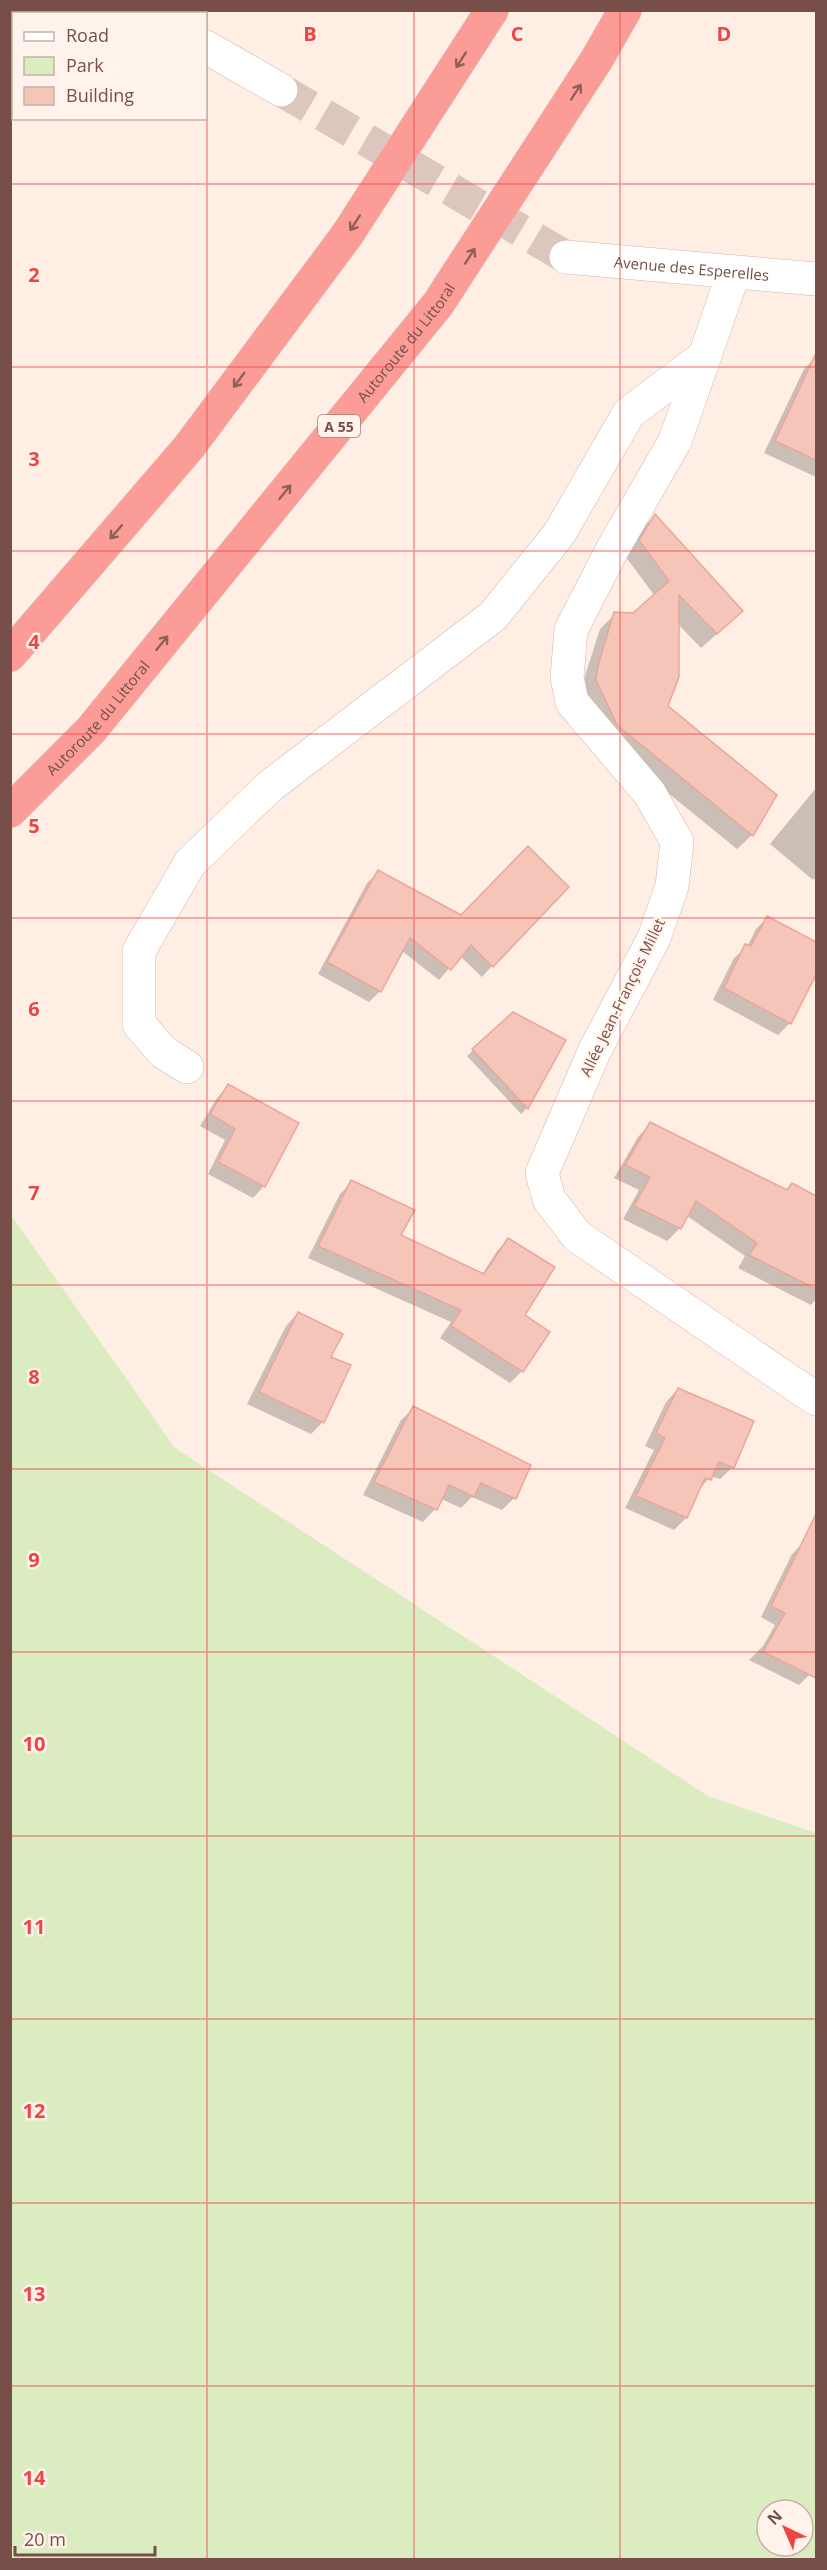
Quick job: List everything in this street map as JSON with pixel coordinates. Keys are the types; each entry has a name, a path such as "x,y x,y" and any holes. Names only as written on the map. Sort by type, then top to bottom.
{"highway":[{"path":"10,655 196,438 347,235 492,10"},
{"name":"Autoroute du Littoral","path":"10,811 91,730 438,304 597,59 625,10"}],"street":[{"path":"207,47 281,90"},
{"name":"Avenue des Esperelles","path":"566,257 816,279"},
{"name":"Allée Jean-François Millet","path":"734,272 675,441 612,550 571,630 567,677 572,702 650,794 677,842 672,886 654,938 595,1050 542,1173 549,1199 576,1236 816,1398"},
{"path":"187,1067 164,1052 139,1024 139,951 190,863 270,786 493,616 559,534 629,413 705,356"}],"green space":[{"path":"11,1215 175,1448 708,1796 816,1833 816,2559 11,2559"}],"building":[{"path":"816,353 816,460 775,441"},
{"path":"655,514 743,611 717,634 679,595 679,677 668,706 777,795 753,836 617,725 596,680 614,612 633,613 669,581 639,540"},
{"path":"528,846 569,887 493,967 471,945 451,970 410,938 381,992 327,962 378,870 461,915"},
{"path":"767,916 816,942 816,975 791,1024 724,988 745,944 751,946"},
{"path":"513,1012 566,1040 528,1109 472,1049"},
{"path":"228,1084 299,1123 265,1187 218,1162 235,1129 210,1114"},
{"path":"650,1122 787,1190 792,1183 816,1196 816,1289 749,1255 757,1243 696,1201 681,1229 634,1206 650,1177 625,1165"},
{"path":"351,1180 415,1210 401,1235 484,1274 508,1238 555,1267 525,1315 550,1332 523,1372 451,1326 461,1310 318,1246"},
{"path":"298,1312 343,1334 331,1357 351,1365 324,1423 259,1392"},
{"path":"678,1388 754,1421 734,1468 719,1462 711,1480 705,1478 687,1518 636,1496 665,1438 656,1433"},
{"path":"413,1406 531,1465 516,1499 481,1483 474,1497 449,1485 437,1510 374,1482"},
{"path":"816,1514 816,1678 763,1652 785,1613 771,1606"}],"tunnel":[{"path":"281,90 566,257"}]}
